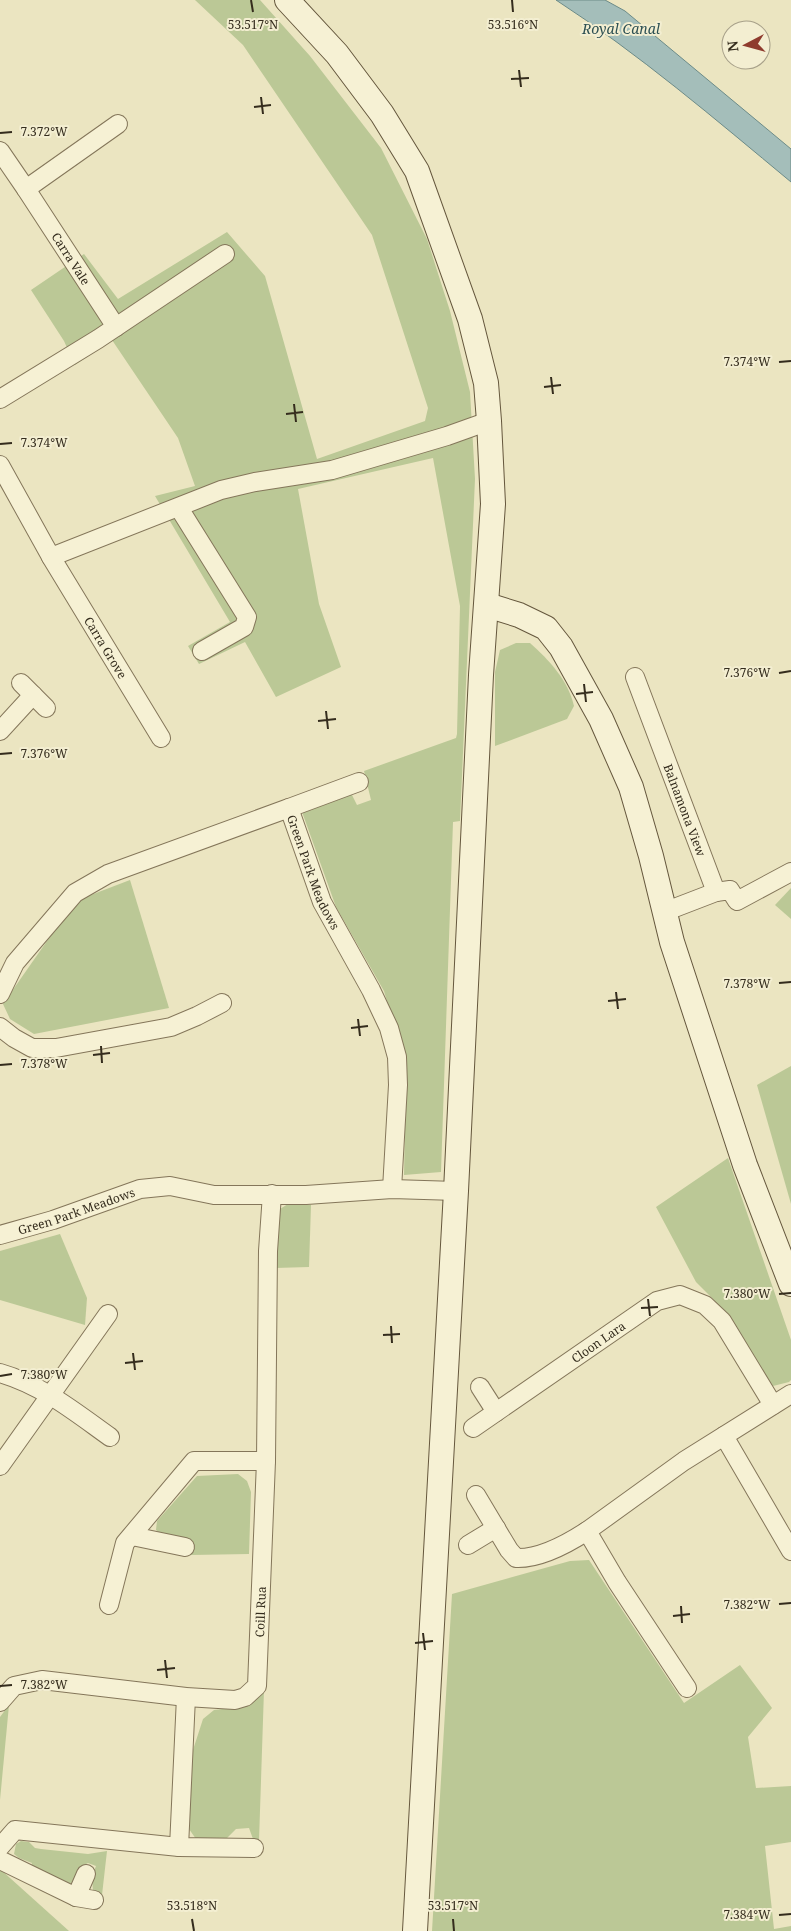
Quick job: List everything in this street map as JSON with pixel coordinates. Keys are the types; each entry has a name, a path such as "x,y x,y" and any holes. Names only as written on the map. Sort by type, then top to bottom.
{"main road":[{"path":"287,0 342,62 382,114 417,171 470,319 486,382 489,421 493,504 481,675 456,1191 415,1931"},
{"path":"487,605 546,628 561,647 602,719 631,787 651,856 672,942 745,1165 791,1284"}],"street":[{"path":"26,189 118,124"},
{"name":"Carra Vale","path":"0,152 116,327"},
{"path":"0,399 116,327 225,254"},
{"path":"0,465 51,557 221,490 255,482 332,470 447,436 489,421"},
{"path":"178,508 247,617 244,627 202,651"},
{"name":"Carra Grove","path":"51,557 161,738"},
{"name":"Balnamona View","path":"635,677 716,892"},
{"path":"0,731 27,689 46,708"},
{"path":"289,808 359,782"},
{"name":"Green Park Meadows","path":"0,994 15,963 75,893 108,874 289,808 322,902 371,990 389,1028 397,1057 398,1085 392,1189"},
{"path":"664,912 716,892 730,890 737,901 791,872"},
{"path":"0,1027 14,1038 32,1048 56,1048 171,1027 222,1003"},
{"name":"Green Park Meadows","path":"0,1235 53,1220 140,1189 170,1186 214,1195 306,1195 392,1189 456,1191"},
{"name":"Coill Rua","path":"0,1702 14,1686 42,1680 235,1700 245,1697 256,1686 266,1461 268,1251 272,1194"},
{"name":"Cloon Lara","path":"473,1428 658,1301 680,1296 705,1306 722,1321 773,1405"},
{"path":"0,1466 108,1314"},
{"path":"0,1373 21,1379 51,1395 110,1437"},
{"path":"480,1387 496,1412"},
{"path":"476,1495 509,1550 516,1558 528,1558 555,1548 587,1531 684,1461 791,1394"},
{"path":"724,1436 791,1550"},
{"path":"109,1605 126,1543 194,1462 266,1461"},
{"path":"468,1545 496,1528"},
{"path":"587,1531 617,1582 687,1688"},
{"path":"132,1536 184,1547"},
{"path":"179,1847 186,1696"},
{"path":"0,1847 15,1830 179,1847 246,1843"},
{"path":"0,1860 76,1897 94,1900"},
{"path":"76,1897 86,1874"}],"green space":[{"path":"195,0 260,0 310,56 381,148 427,239 450,311 470,392 475,479 460,821 453,822 441,1172 404,1175 406,1074 399,1043 384,991 336,907 301,809 350,791 357,805 371,800 364,771 456,738 460,606 433,458 298,489 319,604 341,667 276,697 245,642 199,664 188,646 230,622 155,496 195,486 178,438 112,340 75,365 64,341 31,290 84,254 118,299 227,232 265,276 317,459 425,421 428,408 372,235 243,45"},
{"path":"516,643 530,643 544,656 562,679 574,706 567,719 495,746 495,672 500,650"},
{"path":"130,880 169,1008 34,1034 10,1019 3,1004 54,931 83,898"},
{"path":"791,888 791,919 775,905"},
{"path":"791,1066 791,1204 757,1085"},
{"path":"728,1158 791,1340 791,1380 773,1386 713,1299 696,1282 656,1207"},
{"path":"288,1204 311,1205 309,1267 275,1268 280,1209"},
{"path":"60,1234 87,1298 85,1325 0,1300 0,1251"},
{"path":"238,1474 247,1481 251,1492 249,1554 191,1555 192,1540 168,1540 156,1530 157,1521 197,1476"},
{"path":"589,1560 684,1703 740,1665 772,1708 748,1737 756,1788 791,1786 791,1842 765,1846 774,1929 791,1926 791,1931 432,1931 452,1594 570,1561"},
{"path":"264,1690 259,1841 253,1839 249,1828 236,1829 226,1839 196,1839 189,1829 192,1753 203,1719 214,1710 239,1707"},
{"path":"9,1705 0,1800 0,1717"},
{"path":"21,1841 29,1842 35,1848 41,1849 88,1854 107,1851 102,1895 93,1892 92,1876 96,1866 88,1863 82,1866 75,1881 67,1885 30,1868 32,1863 14,1854 16,1844"},
{"path":"0,1869 69,1931 0,1931"}],"water":[{"name":"Royal Canal","path":"556,0 605,0 625,11 791,149 791,182 647,65"}]}
